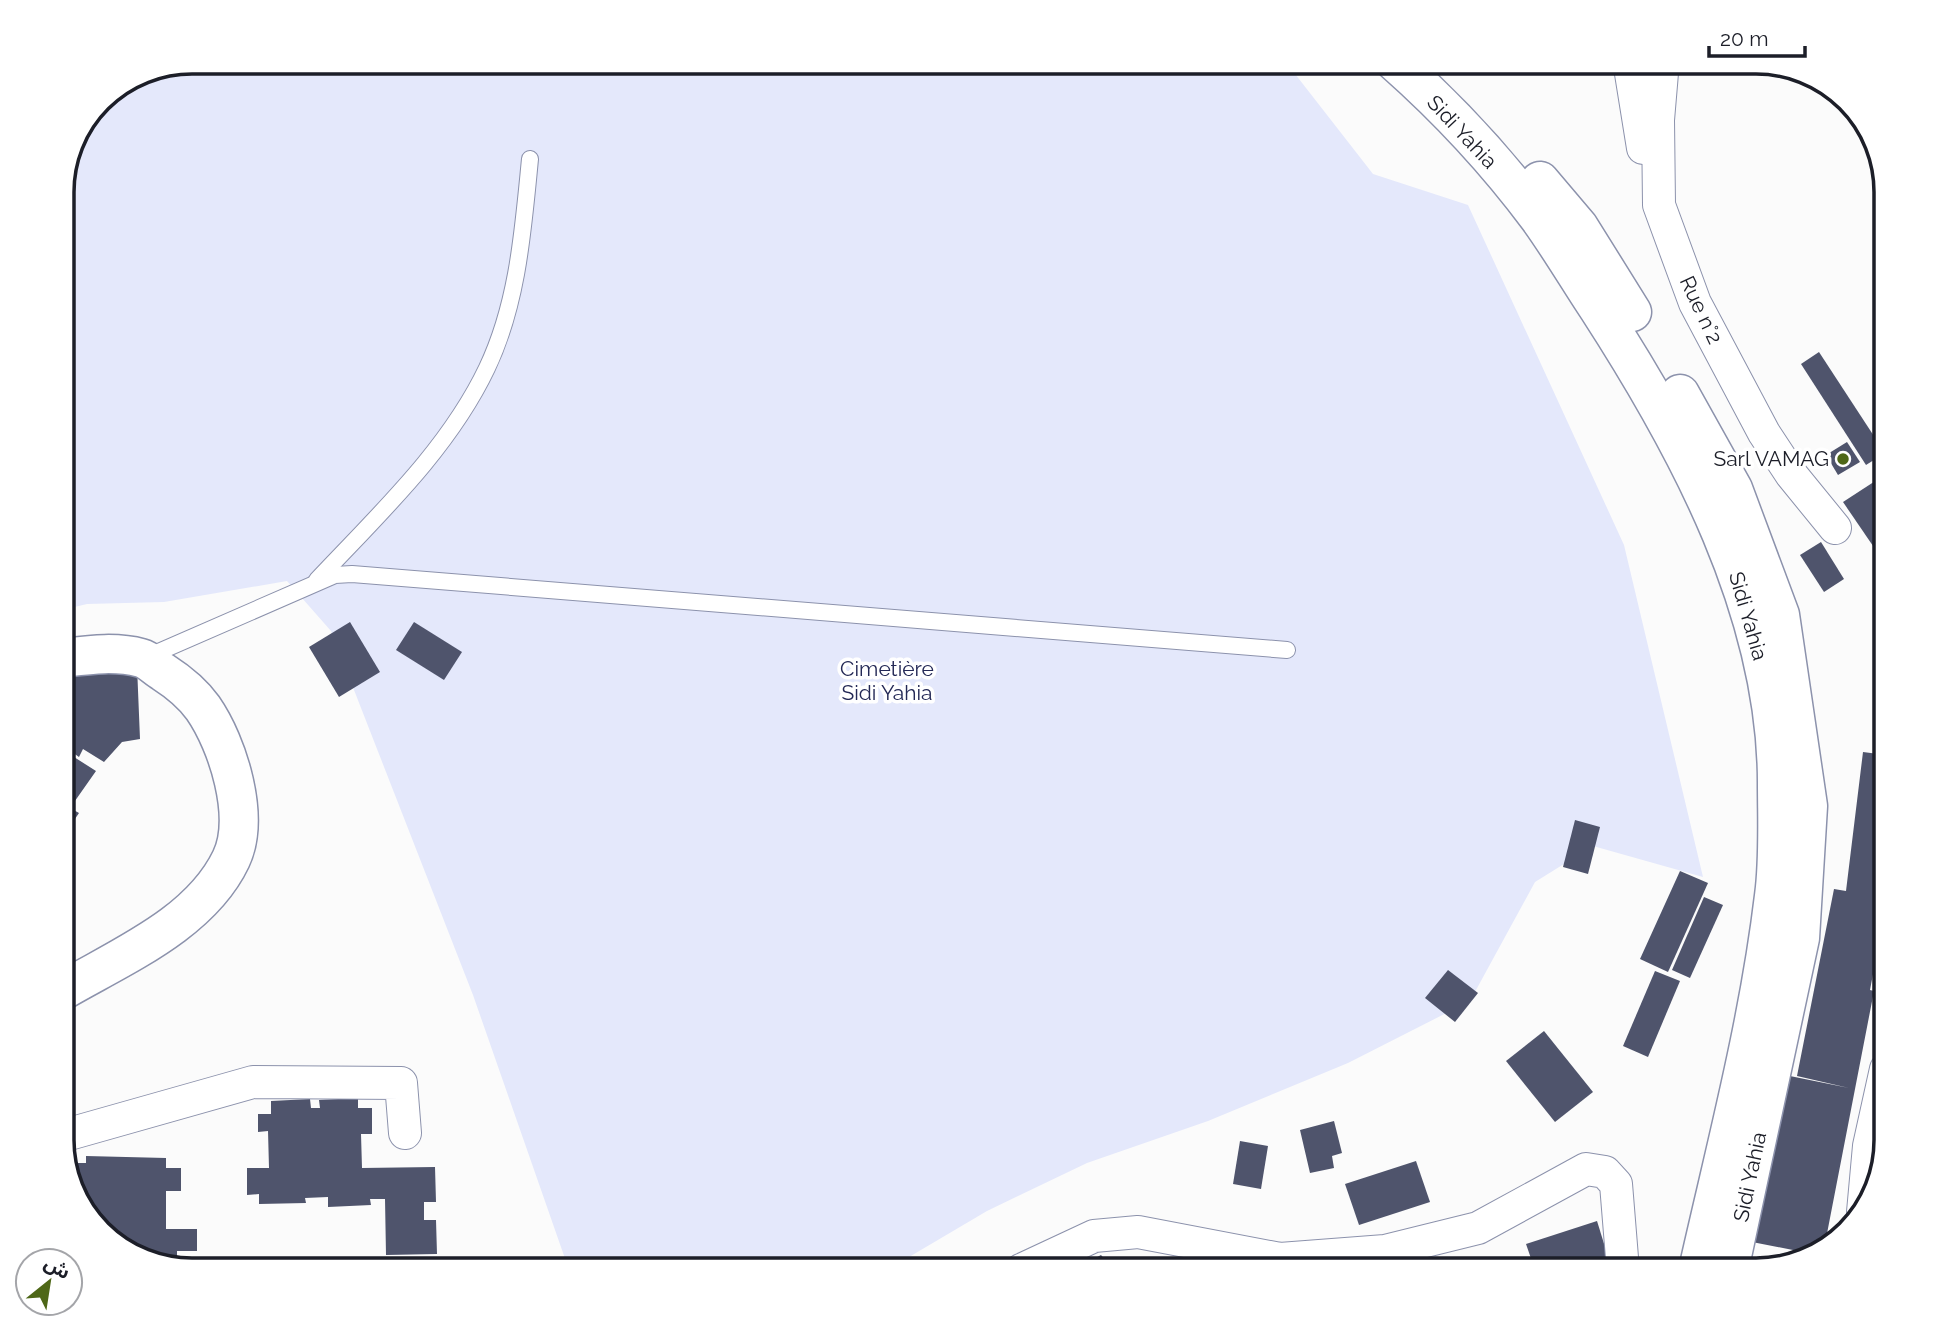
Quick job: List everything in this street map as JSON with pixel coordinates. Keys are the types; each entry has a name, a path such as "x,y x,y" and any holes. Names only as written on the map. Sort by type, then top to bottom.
{"main road":[{"name":"Sidi Yahia","path":"1407,74 1468,136 1539,218 1653,395 1729,552 1754,631 1772,702 1777,779 1775,893 1761,988 1701,1258"},
{"name":"Sidi Yahia","path":"1444,74 1491,123 1578,227 1647,338 1733,489 1780,615 1808,806 1800,938 1732,1258"},
{"path":"74,657 105,654 143,659 172,678 202,706 218,734 230,772 238,804 239,827 231,859 188,913 144,944 74,984"}],"street":[{"path":"1631,74 1647,183 1659,205"},
{"name":"Rue n°2","path":"1662,74 1658,120 1659,205 1695,303 1764,433 1791,474 1835,528"},
{"path":"74,1132 253,1082 401,1083 405,1133"},
{"path":"1866,1179 1874,1123"},
{"path":"1293,1258 1385,1251 1478,1228 1587,1169 1605,1172 1616,1184 1622,1258"},
{"path":"1047,1258 1094,1236 1138,1232 1275,1258"}],"lane":[{"path":"310,587 408,483 450,430 487,368 507,312 520,255 530,159"},
{"path":"143,659 335,575 352,574 1287,650"}],"green space":[{"name":"Cimetière Sidi Yahia","path":"192,74 1295,74 1373,174 1468,205 1624,545 1703,877 1593,846 1535,882 1470,1001 1348,1063 1208,1121 1087,1163 987,1211 907,1258 565,1258 473,995 331,631 287,581 164,602 87,604 74,607 74,184 78,161 98,120 114,103 133,89 154,80"}],"building":[{"path":"1819,352 1874,436 1874,460 1866,465 1801,364"},
{"name":"Sarl VAMAG","path":"1847,442 1860,462 1838,475 1826,455"},
{"path":"1874,482 1874,547 1843,502"},
{"path":"1821,542 1844,579 1824,592 1800,555"},
{"path":"350,622 380,672 339,697 309,647"},
{"path":"414,622 462,652 444,680 396,650"},
{"path":"74,665 137,666 140,739 122,742 104,762 83,749 79,757 74,753"},
{"path":"1863,752 1874,753 1874,969 1870,990 1874,991 1827,1232 1814,1242 1794,1250 1752,1242 1785,1075 1849,1088 1797,1076 1834,889 1846,891"},
{"path":"74,757 96,771 74,802"},
{"path":"1575,820 1600,827 1588,874 1563,867"},
{"path":"1680,871 1708,883 1668,972 1640,959"},
{"path":"1704,897 1723,905 1690,978 1672,970"},
{"path":"1448,970 1478,993 1455,1022 1425,998"},
{"path":"1655,971 1680,981 1648,1057 1623,1046"},
{"path":"1544,1031 1593,1092 1555,1122 1506,1061"},
{"path":"358,1098 358,1108 372,1108 372,1134 361,1134 362,1168 435,1167 436,1202 424,1202 424,1220 436,1220 437,1254 386,1255 385,1199 370,1199 371,1205 328,1207 328,1197 305,1198 306,1203 259,1204 259,1194 247,1195 247,1168 269,1168 268,1131 258,1132 258,1114 271,1114 271,1101 310,1099 311,1108 320,1108 319,1100"},
{"path":"1334,1121 1342,1153 1332,1156 1334,1168 1310,1173 1300,1130"},
{"path":"1240,1141 1268,1146 1261,1189 1233,1184"},
{"path":"86,1156 166,1158 166,1168 181,1168 181,1191 166,1191 166,1229 197,1229 197,1251 177,1251 176,1256 161,1253 126,1238 108,1223 89,1198 77,1163 86,1163"},
{"path":"1416,1161 1430,1202 1359,1225 1345,1184"},
{"path":"1597,1221 1608,1258 1531,1258 1526,1244"}],"place":[{"name":"Sarl VAMAG","path":"1843,459"}]}
